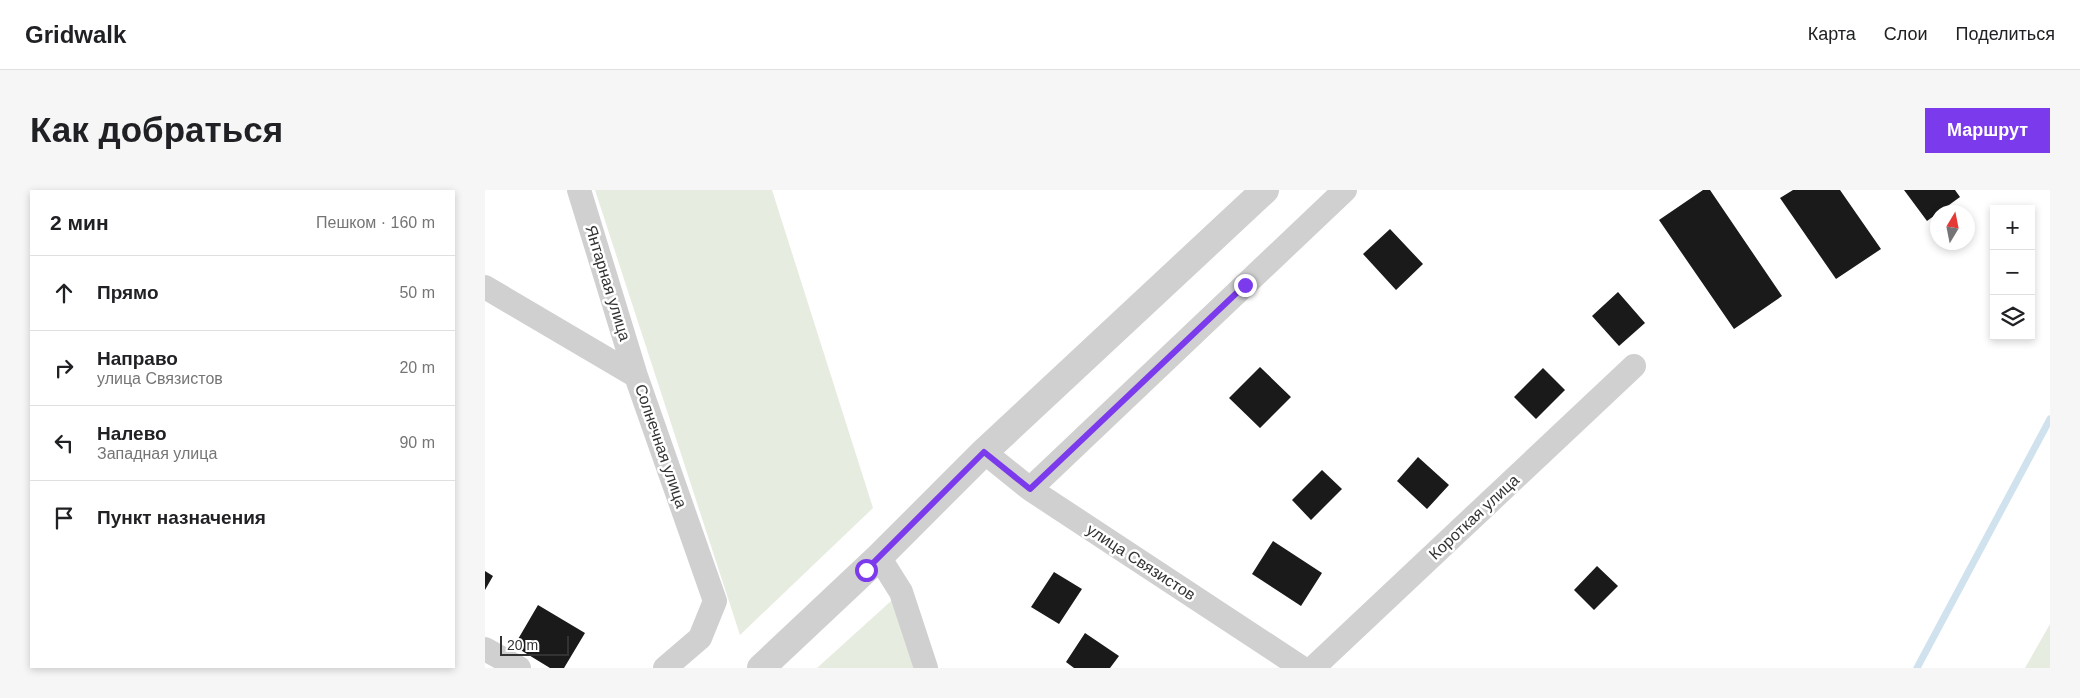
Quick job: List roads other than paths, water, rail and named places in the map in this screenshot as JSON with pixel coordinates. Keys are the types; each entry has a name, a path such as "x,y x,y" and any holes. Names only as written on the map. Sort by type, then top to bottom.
{"street":[{"name":"Янтарная улица","path":"579,190 637,376"},
{"path":"761,668 879,557 984,452 1265,190"},
{"path":"1030,489 1345,190"},
{"name":"Солнечная улица","path":"485,287 637,376 715,601 700,638 665,668"},
{"name":"Короткая улица","path":"1313,668 1634,366"},
{"name":"улица Связистов","path":"984,452 1030,489 1302,668"},
{"path":"879,557 901,592 926,668"},
{"path":"485,649 519,668"}],"waterway":[{"path":"1917,668 2050,419"}]}
